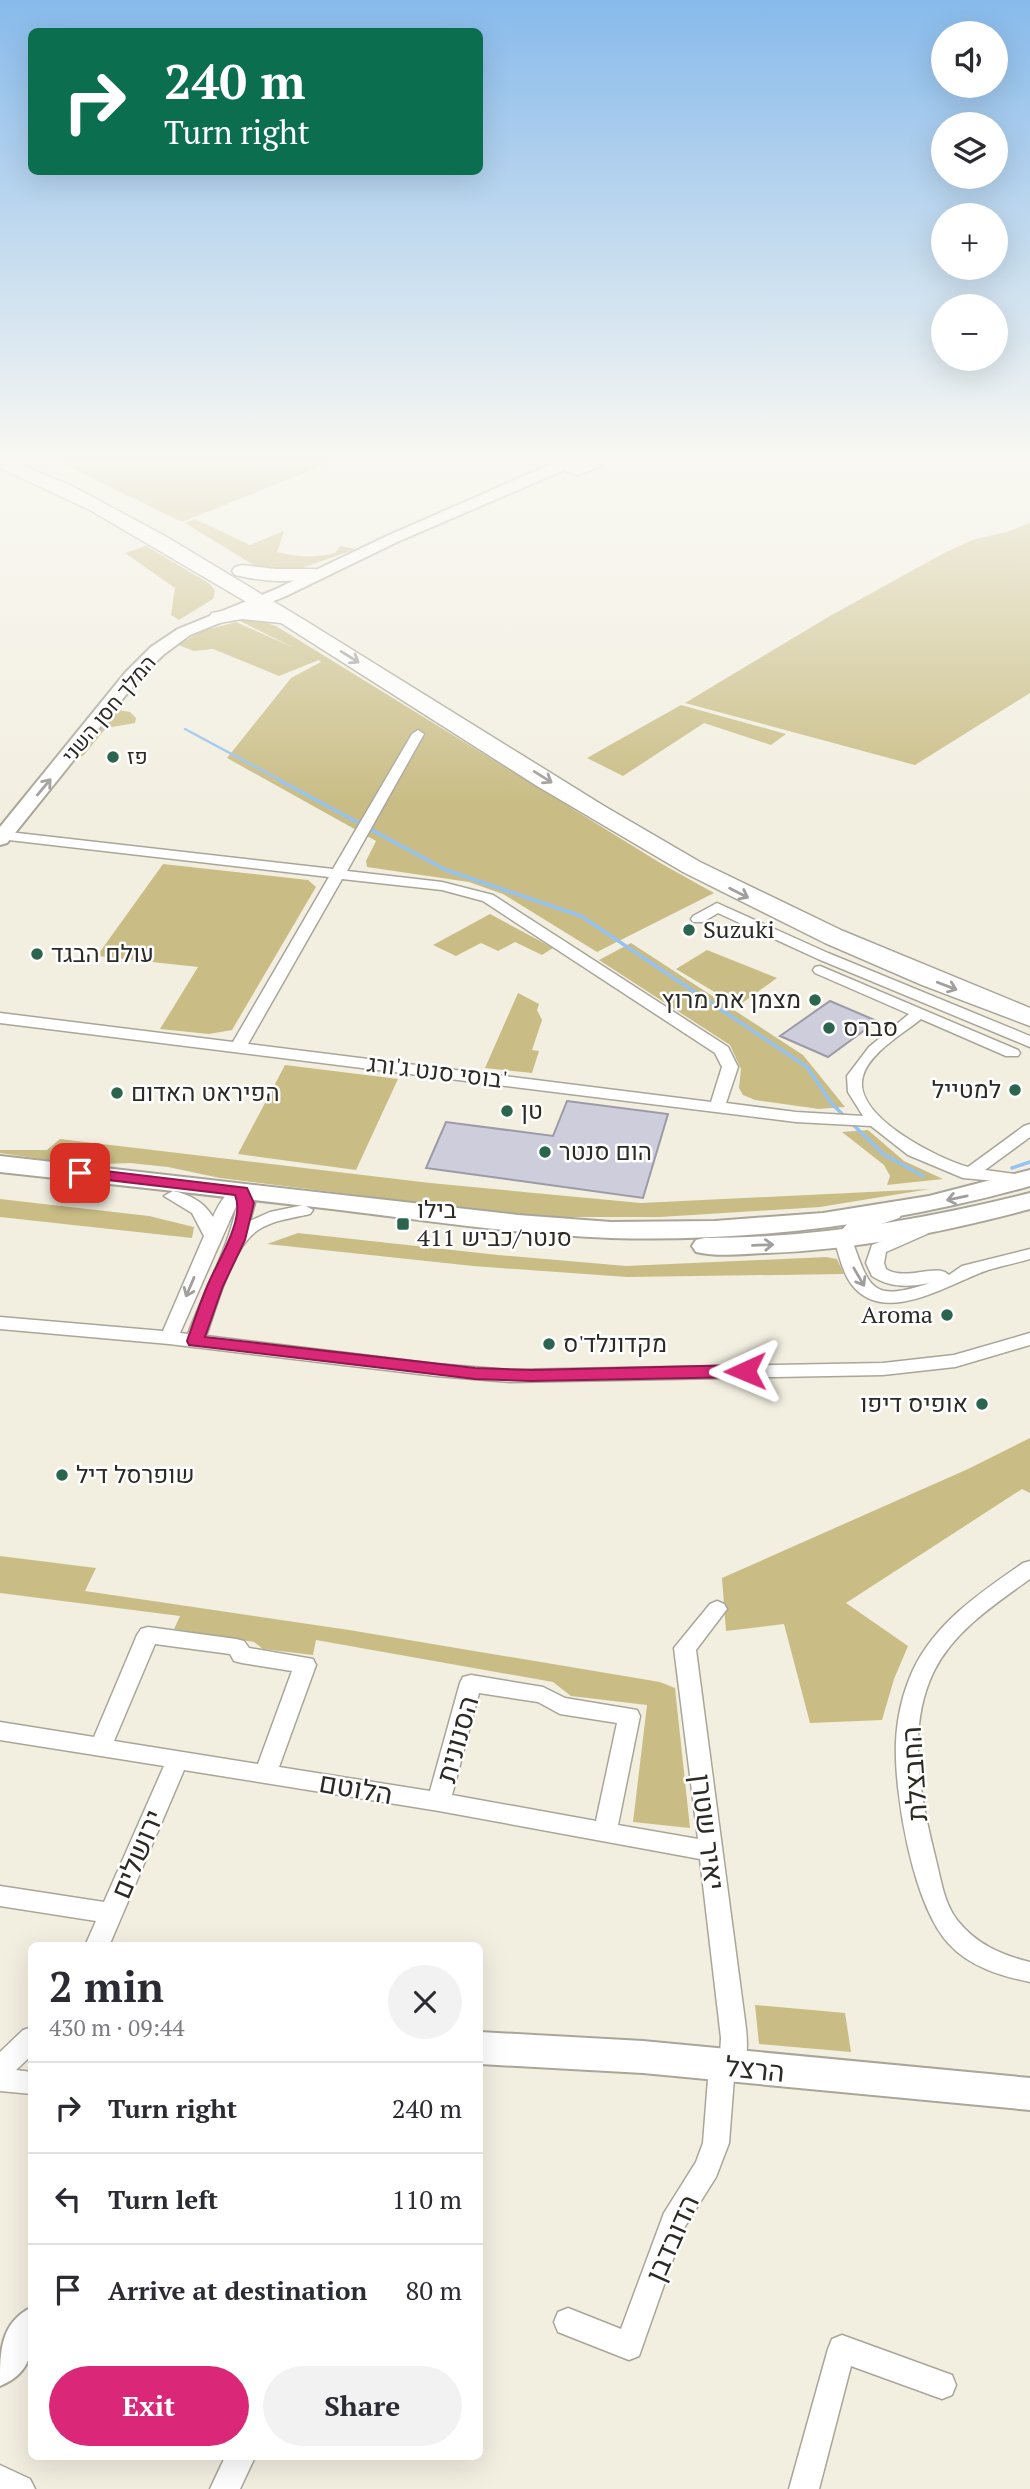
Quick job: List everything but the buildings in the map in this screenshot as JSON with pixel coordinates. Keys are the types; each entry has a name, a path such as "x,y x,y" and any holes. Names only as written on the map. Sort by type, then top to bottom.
{"highway":[{"path":"208,571 304,611 668,830 758,880 869,932 1030,997"},
{"path":"242,571 266,595"},
{"path":"243,571 309,576 302,589 304,611"},
{"path":"215,615 230,595 220,578"},
{"path":"215,615 304,611 644,840 735,891 848,945 1030,1018"}],"main road":[{"path":"0,1164 304,1210 628,1244 731,1246 843,1239 937,1224 1028,1186"},
{"path":"0,1179 173,1196 239,1199 608,1230 729,1228 910,1208 1028,1186"}],"street":[{"name":"המלך חסן השני","path":"0,817 125,666 162,635 320,571"},
{"name":"המלך חסן השני","path":"1,837 147,661 184,632 215,615"},
{"path":"238,1048 418,734"},
{"path":"1,837 442,886 473,892 488,898 722,1051 730,1067 717,1107"},
{"path":"698,919 717,907 823,956 1030,1042"},
{"path":"820,971 1012,1053"},
{"path":"920,1013 873,1052 856,1075 856,1091 871,1121 908,1149 969,1174 1028,1186"},
{"name":"בוסי סנט ג'ורג'","path":"0,1018 828,1121 871,1121"},
{"path":"969,1174 1030,1129"},
{"path":"173,1196 194,1203 200,1209 212,1235"},
{"path":"169,1338 212,1235 239,1199"},
{"path":"237,1240 239,1199"},
{"path":"910,1208 854,1227 843,1239 858,1282 875,1293 905,1296 931,1289 980,1268"},
{"path":"195,1341 215,1286 237,1240 247,1229 264,1220 304,1210"},
{"path":"937,1224 878,1249 875,1263 878,1272 891,1280 901,1282 980,1268 1030,1254"},
{"path":"0,1323 169,1338 436,1370 510,1376 883,1369 955,1361 1030,1339"},
{"name":"החבצלת","path":"1030,1568 989,1596 937,1647 923,1672 912,1701 907,1765 917,1831 934,1897 947,1926 972,1952 999,1965 1030,1972"},
{"name":"יאיר שטרן","path":"717,1609 685,1648 731,2006 734,2038 727,2067"},
{"path":"101,1746 148,1635 236,1647 243,1655 305,1665 265,1773"},
{"name":"הסנונית","path":"439,1802 471,1683 543,1695 560,1706 629,1716 605,1834"},
{"name":"הלוטם","path":"0,1731 439,1802 710,1851"},
{"name":"ירושלים","path":"99,1942 177,1761"},
{"path":"0,1896 112,1913"},
{"path":"0,2068 28,2042"},
{"name":"הרצל","path":"483,2048 643,2057 1030,2094"},
{"name":"הדובדבן","path":"568,2322 629,2346 673,2222 707,2168 716,2143 727,2067"},
{"path":"0,2080 28,2083"},
{"path":"804,2489 842,2349 942,2385"},
{"path":"225,2489 239,2460"},
{"path":"0,2480 20,2489"}],"shaded area":[{"path":"151,571 188,571 210,584 215,591 213,599 179,620 171,615 175,588"},
{"path":"911,571 1030,571 1030,693 915,765 685,703 830,616"},
{"path":"255,619 276,626 662,864 714,893 597,952 503,894 469,882 367,867 366,861 376,841 227,758 291,678 321,662 319,660 279,676 213,649 194,651 178,645 202,631 236,622 294,648 238,620"},
{"path":"681,705 786,734 771,745 704,723 623,776 587,758"},
{"path":"113,709 130,712 136,718 135,723 106,728 84,755 69,763"},
{"path":"163,864 308,880 316,887 232,1030 209,1034 160,1029 198,967 97,956"},
{"path":"490,914 553,948 542,955 515,942 498,951 481,943 456,956 433,945"},
{"path":"631,943 803,1055 845,1107 819,1109 755,1100 743,1095 739,1088 741,1069 730,1045 599,960"},
{"path":"707,950 777,978 738,1006 676,969"},
{"path":"518,993 539,1004 537,1010 542,1020 532,1050 539,1051 532,1073 485,1068"},
{"path":"285,1065 398,1079 356,1170 238,1154"},
{"path":"868,1130 904,1161 943,1179 887,1185 890,1176 884,1165 842,1132"},
{"path":"60,1139 430,1183 641,1203 930,1189 820,1207 660,1217 560,1217 484,1211 220,1178 168,1167 130,1163 81,1165 0,1153 0,1150 47,1150"},
{"path":"0,1199 149,1216 194,1227 192,1238 0,1217"},
{"path":"298,1233 626,1266 826,1257 837,1259 844,1274 627,1277 473,1266 267,1244"},
{"path":"1030,1438 1030,1493 1022,1489 846,1603 908,1646 894,1679 882,1720 810,1723 784,1624 726,1631 722,1578 968,1469"},
{"path":"0,1556 96,1568 85,1591 349,1630 660,1682 675,1688 690,1828 633,1822 647,1705 571,1696 553,1682 316,1640 313,1655 263,1649 254,1642 174,1629 180,1616 0,1593"},
{"path":"755,2005 845,2013 851,2052 759,2044"}],"waterway":[{"path":"185,729 282,781"},
{"path":"279,780 446,870 581,916 807,1067 832,1104 883,1154 923,1176"},
{"path":"1012,1168 1030,1162"}],"place":[{"name":"פז","path":"113,757"},
{"name":"Suzuki","path":"689,930"},
{"name":"עולם הבגד","path":"37,954"},
{"name":"מצמן את מרוץ","path":"815,1000"},
{"name":"סברס","path":"829,1028"},
{"name":"למטייל","path":"1015,1090"},
{"name":"הפיראט האדום","path":"117,1093"},
{"name":"טן","path":"507,1111"},
{"name":"הום סנטר","path":"545,1152"},
{"name":"בילו סנטר/כביש 411","path":"403,1224"},
{"name":"Aroma","path":"947,1315"},
{"name":"מקדונלד'ס","path":"549,1344"},
{"name":"אופיס דיפו","path":"982,1404"},
{"name":"שופרסל דיל","path":"62,1475"}],"route":[{"path":"80,1173 241,1191 246,1203 237,1240 215,1286 195,1341 436,1370 510,1376 745,1371"}]}
